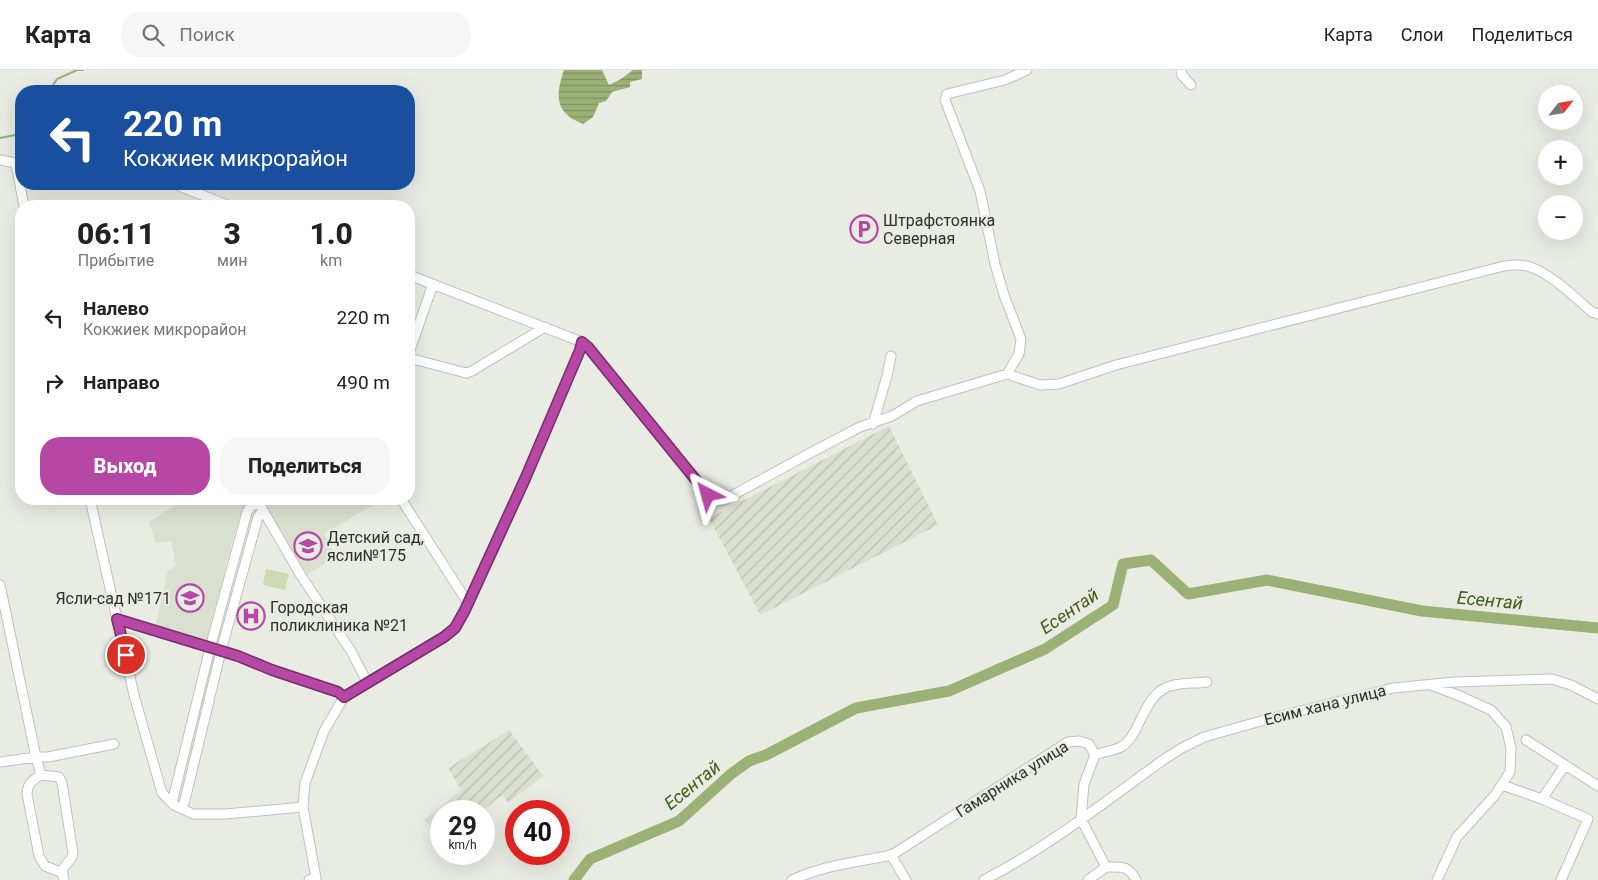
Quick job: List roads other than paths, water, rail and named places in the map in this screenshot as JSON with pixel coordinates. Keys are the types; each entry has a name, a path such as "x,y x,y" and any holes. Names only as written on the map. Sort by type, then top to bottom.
{"street":[{"path":"1006,374 1018,354 1021,339 994,264 980,191 945,100 947,94 1006,80 1027,70"},
{"path":"1181,70 1182,75 1191,85"},
{"path":"0,160 15,163"},
{"path":"189,190 213,200"},
{"path":"415,277 545,326 582,342 714,501 724,500 828,443 860,427 892,416 917,401 1006,374 1040,385 1059,384 1116,365 1445,280 1510,266 1528,266 1538,270 1592,312 1598,314"},
{"path":"415,336 433,284"},
{"path":"415,360 466,373 545,326"},
{"path":"312,879 303,807 305,783 324,731 344,697 444,637 455,628 525,479 582,342"},
{"path":"873,424 888,376 891,356"},
{"path":"91,505 134,695 162,793 172,803 193,814 226,814 303,807"},
{"path":"172,803 210,648 247,512 252,505"},
{"path":"260,505 303,579 351,651 368,682"},
{"path":"182,808 260,505"},
{"path":"405,505 468,603"},
{"path":"0,585 34,757 41,775"},
{"path":"117,619 221,651 338,692 344,697"},
{"name":"Есим хана улица","path":"984,880 1026,857 1163,760 1204,737 1393,688 1428,684 1552,679 1571,685 1598,700"},
{"name":"Гамарника улица","path":"792,880 807,873 826,868 891,855 1068,742 1079,741 1089,744 1095,754 1120,747 1128,742 1145,710 1157,694 1166,688 1186,683 1207,682"},
{"path":"1428,684 1491,710 1506,728 1511,748 1510,772 1496,795 1457,837 1437,880"},
{"path":"1526,740 1598,786"},
{"path":"0,762 48,757 114,744"},
{"path":"1095,754 1084,784 1078,821 1106,867"},
{"path":"1542,799 1565,765"},
{"path":"41,775 59,777 62,783 73,855 63,867 63,877 45,866 39,856 27,794 28,786 41,775"},
{"path":"1502,785 1542,799 1588,820 1561,880"},
{"path":"891,855 906,880"},
{"path":"1088,880 1106,867 1128,869 1136,880"}],"waterway":[{"path":"53,85 57,79 77,70 83,70"},
{"path":"0,138 15,135"},
{"name":"Есентай","path":"574,880 590,859 679,821 731,774 749,761 766,755 856,708 949,691 1045,649 1113,605 1123,564 1151,560 1188,594 1267,580 1422,611 1598,628"}],"place":[{"name":"Штрафстоянка Северная","path":"864,229"},
{"name":"Детский сад, ясли№175","path":"308,546"},
{"name":"Ясли-сад №171","path":"190,598"},
{"name":"Городская поликлиника №21","path":"251,616"}]}
